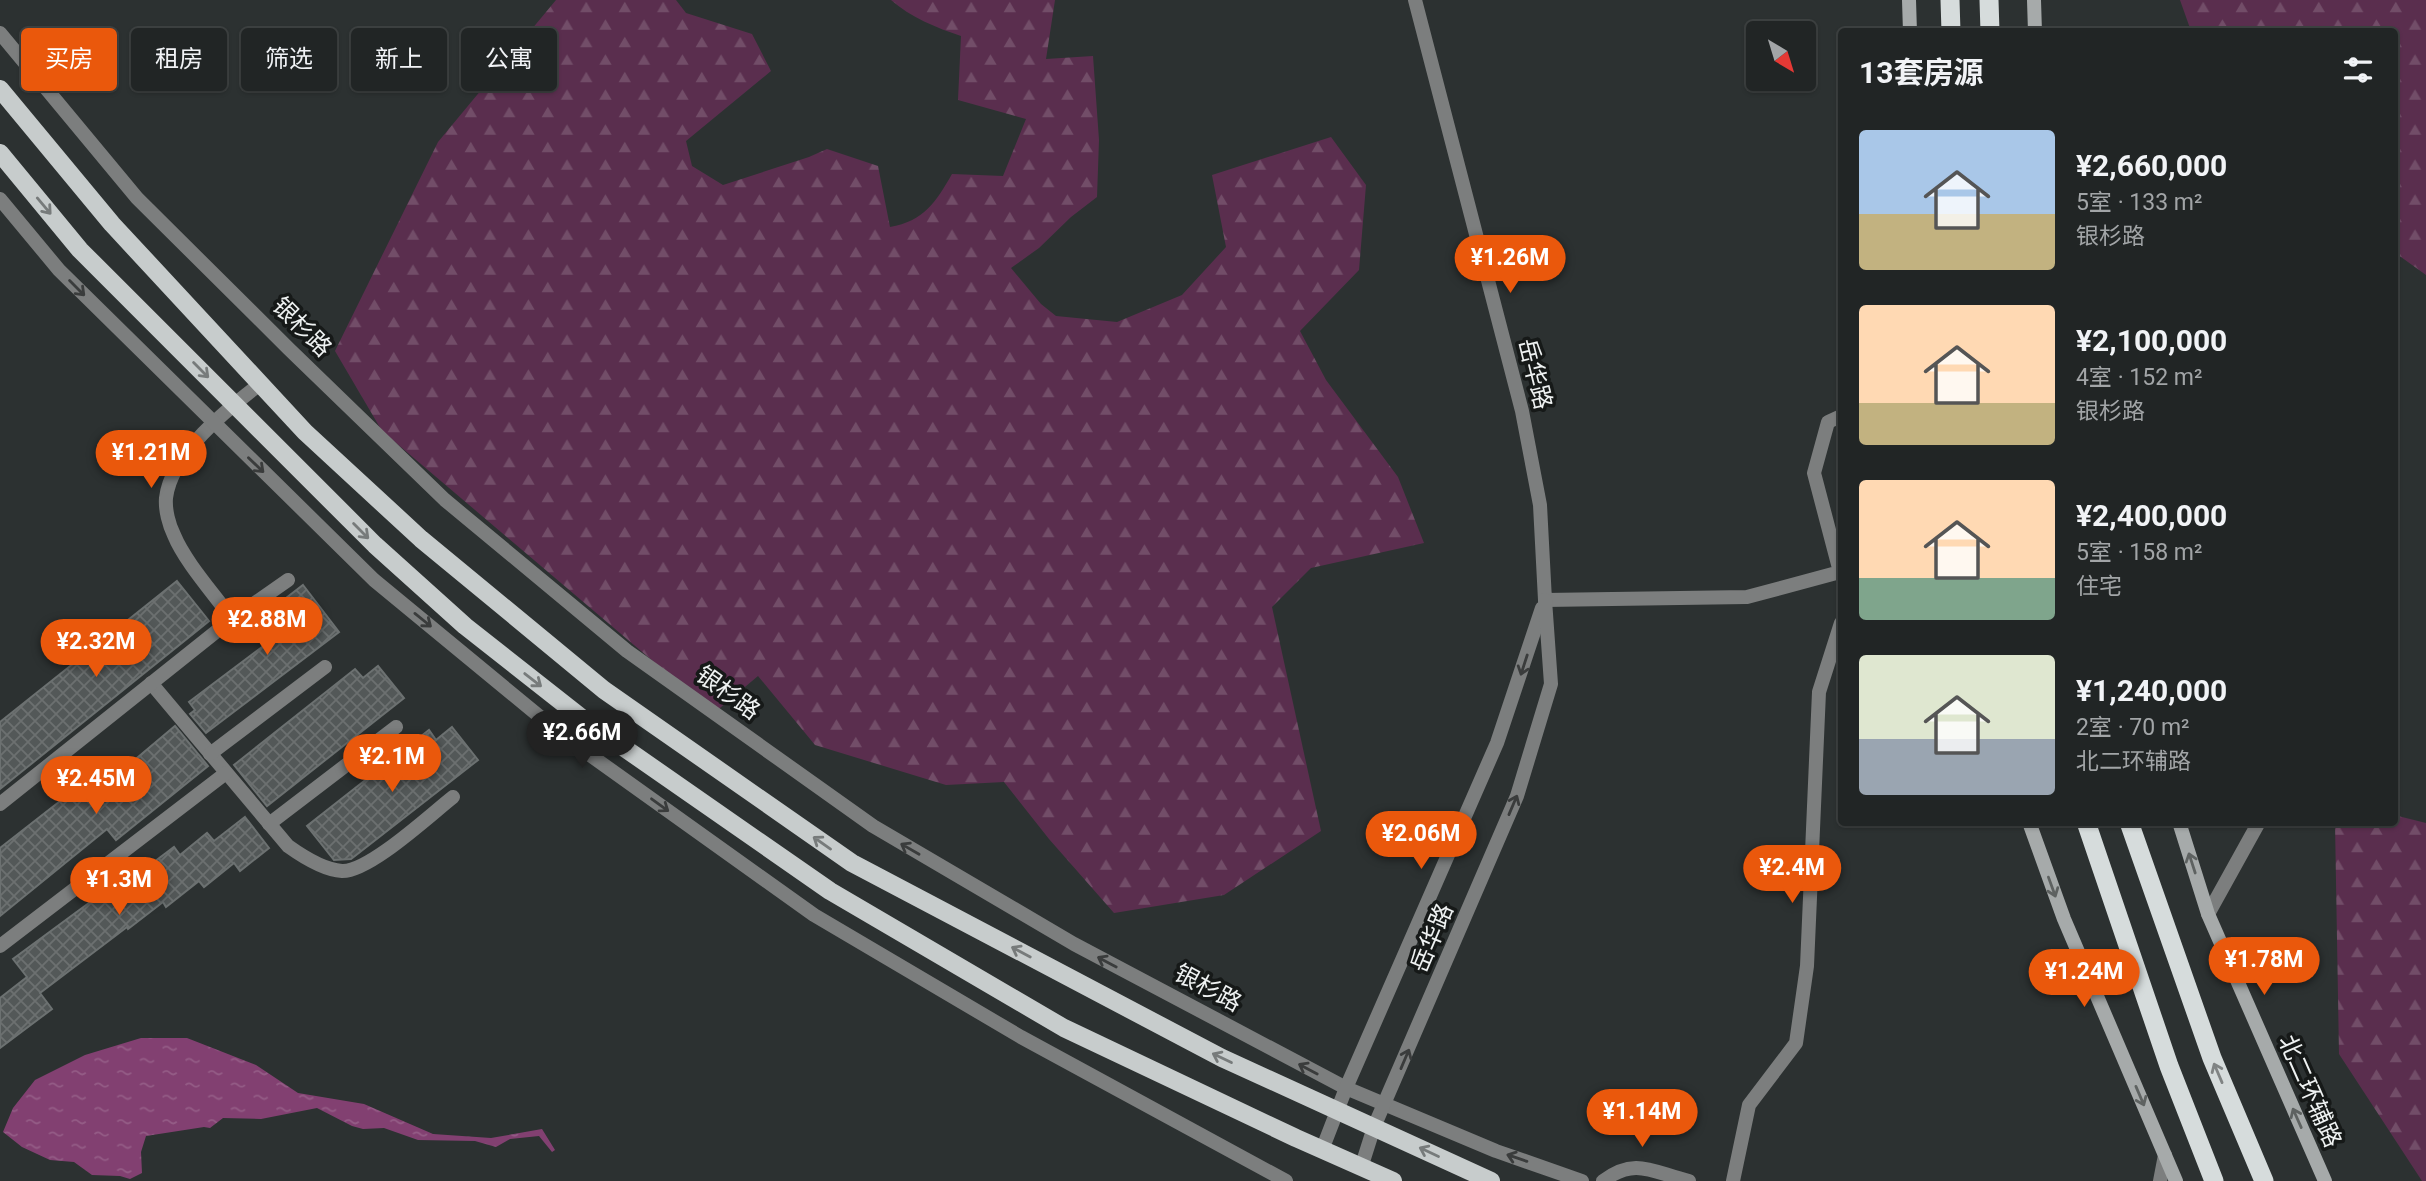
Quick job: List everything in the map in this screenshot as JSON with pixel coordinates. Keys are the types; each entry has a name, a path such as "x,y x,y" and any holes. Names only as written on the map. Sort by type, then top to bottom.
{"highway":[{"path":"1950,0 1951,28"},
{"path":"1989,0 1990,28"},
{"path":"2087,826 2169,1066 2214,1181"},
{"path":"2130,826 2212,1058 2264,1181"}],"main road":[{"path":"1909,0 1910,28"},
{"path":"2034,0 2035,28"},
{"path":"0,89 112,224 305,432 421,538 604,690 852,863 1222,1058 1491,1181"},
{"path":"0,153 80,250 375,545 465,626 587,722 830,891 1064,1028 1321,1150 1393,1181"},
{"path":"2030,826 2064,919 2176,1181"},
{"name":"北二环辅路","path":"2180,826 2208,914 2325,1181"}],"street":[{"name":"岳华路","path":"1361,1168 1374,1127 1517,796 1551,684 1540,505 1522,411 1415,0"},
{"name":"银杉路","path":"0,33 137,198 289,349 445,500 627,651 873,826 1074,944 1346,1088 1496,1151 1582,1181"},
{"path":"0,199 59,270 374,580 541,718 814,915 1021,1037 1286,1181"},
{"path":"232,620 174,536 166,498 174,473 188,451 235,404 260,384"},
{"path":"1838,417 1828,422 1814,473 1838,566"},
{"path":"1545,600 1747,597 1838,574"},
{"path":"0,803 232,620 288,580"},
{"name":"岳华路","path":"1321,1150 1497,743 1545,600"},
{"path":"1733,1181 1749,1105 1796,1043 1807,966 1819,692 1838,633"},
{"path":"210,754 325,667"},
{"path":"151,683 288,846 303,856 338,871 353,870 383,852 453,797"},
{"path":"269,824 396,727"},
{"path":"0,946 226,773"},
{"path":"2208,914 2257,826"},
{"path":"2160,1181 2165,1155"},
{"path":"1603,1181 1615,1172 1643,1167 1689,1181"}],"green space":[{"path":"556,0 676,0 686,13 752,34 771,71 686,141 692,166 723,185 827,149 878,166 890,227 912,220 928,209 952,174 1003,176 1026,119 958,100 961,36 924,21 891,0 1055,0 1046,59 1093,56 1099,140 1097,197 1071,217 1039,248 1011,268 1041,304 1056,316 1117,322 1182,295 1226,247 1212,175 1331,137 1366,185 1359,270 1300,331 1326,380 1398,477 1424,543 1311,568 1272,607 1321,831 1224,895 1114,913 1049,839 1004,782 946,785 815,745 758,676 714,713 382,431 335,351 438,142 480,91 557,91 557,28 533,28"},
{"path":"2180,0 2426,0 2426,275 2398,255 2398,28 2190,28"},
{"path":"2398,816 2426,823 2426,1181 2422,1181 2339,1054 2335,826 2398,826"}],"water":[{"path":"141,1038 187,1038 256,1065 298,1093 364,1104 433,1134 491,1138 542,1129 555,1150 552,1152 539,1136 510,1139 496,1147 475,1141 418,1140 384,1128 363,1129 352,1126 317,1108 261,1119 223,1118 210,1128 146,1136 141,1152 142,1173 130,1179 92,1175 74,1162 50,1160 22,1147 3,1132 13,1108 35,1080 85,1055"}],"building":[{"path":"177,581 209,621 0,789 0,722"},
{"path":"303,585 339,632 206,733 190,714 195,710 189,702 266,644 251,625"},
{"path":"378,666 404,698 267,806 234,765 355,669 363,678"},
{"path":"175,726 208,766 116,840 107,829 0,916 0,848 77,788 87,800"},
{"path":"452,727 478,760 351,859 334,860 307,826 429,730 436,740"},
{"path":"245,817 269,848 240,871 234,863 204,887 199,881 166,907 163,902 128,929 127,927 40,993 52,1009 0,1048 0,998 27,977 13,959 101,894 99,891 135,862 142,871 174,847 180,855 207,833 214,841"}]}
